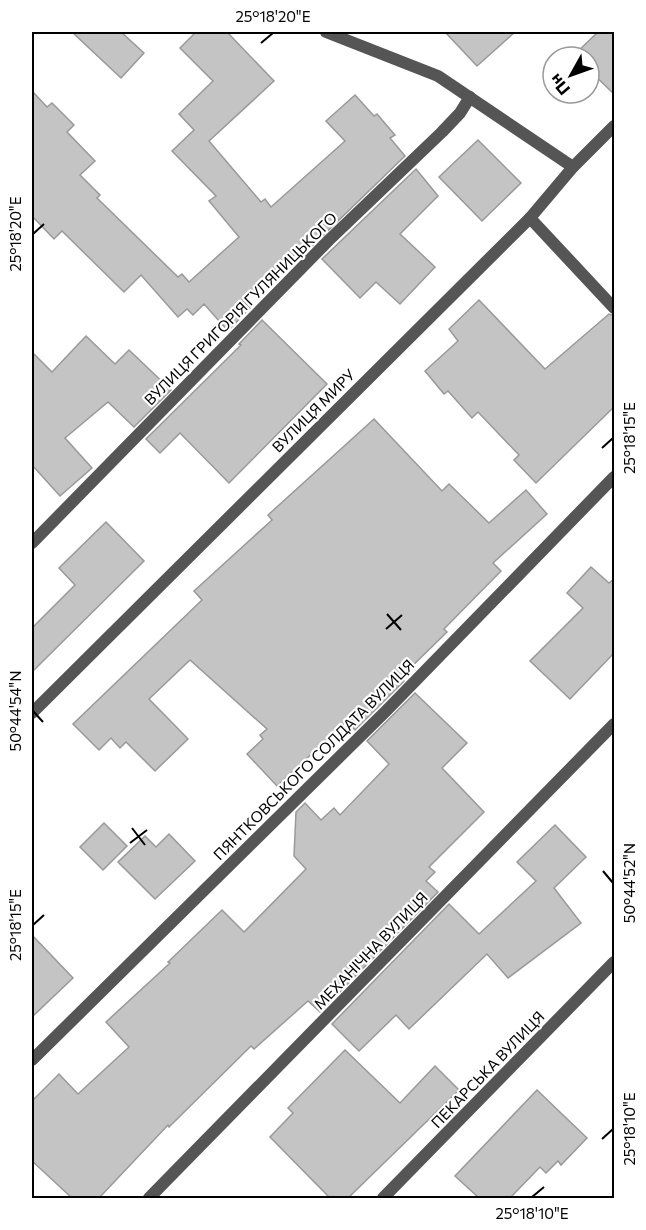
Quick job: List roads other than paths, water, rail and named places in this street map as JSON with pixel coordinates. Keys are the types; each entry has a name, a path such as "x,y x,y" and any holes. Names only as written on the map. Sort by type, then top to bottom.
{"street":[{"path":"326,32 438,75 573,166"},
{"name":"ВУЛИЦЯ ГРИГОРІЯ ГУЛЯНИЦЬКОГО","path":"32,543 329,240 442,132 470,97"},
{"name":"ВУЛИЦЯ МИРУ","path":"32,712 530,218 573,166 615,126"},
{"path":"530,218 615,308"},
{"name":"ПЯНТКОВСЬКОГО СОЛДАТА ВУЛИЦЯ","path":"32,1060 377,720 615,477"},
{"name":"МЕХАНІЧНА ВУЛИЦЯ","path":"149,1198 615,724"},
{"name":"ПЕКАРСЬКА ВУЛИЦЯ","path":"383,1198 615,962"}]}
